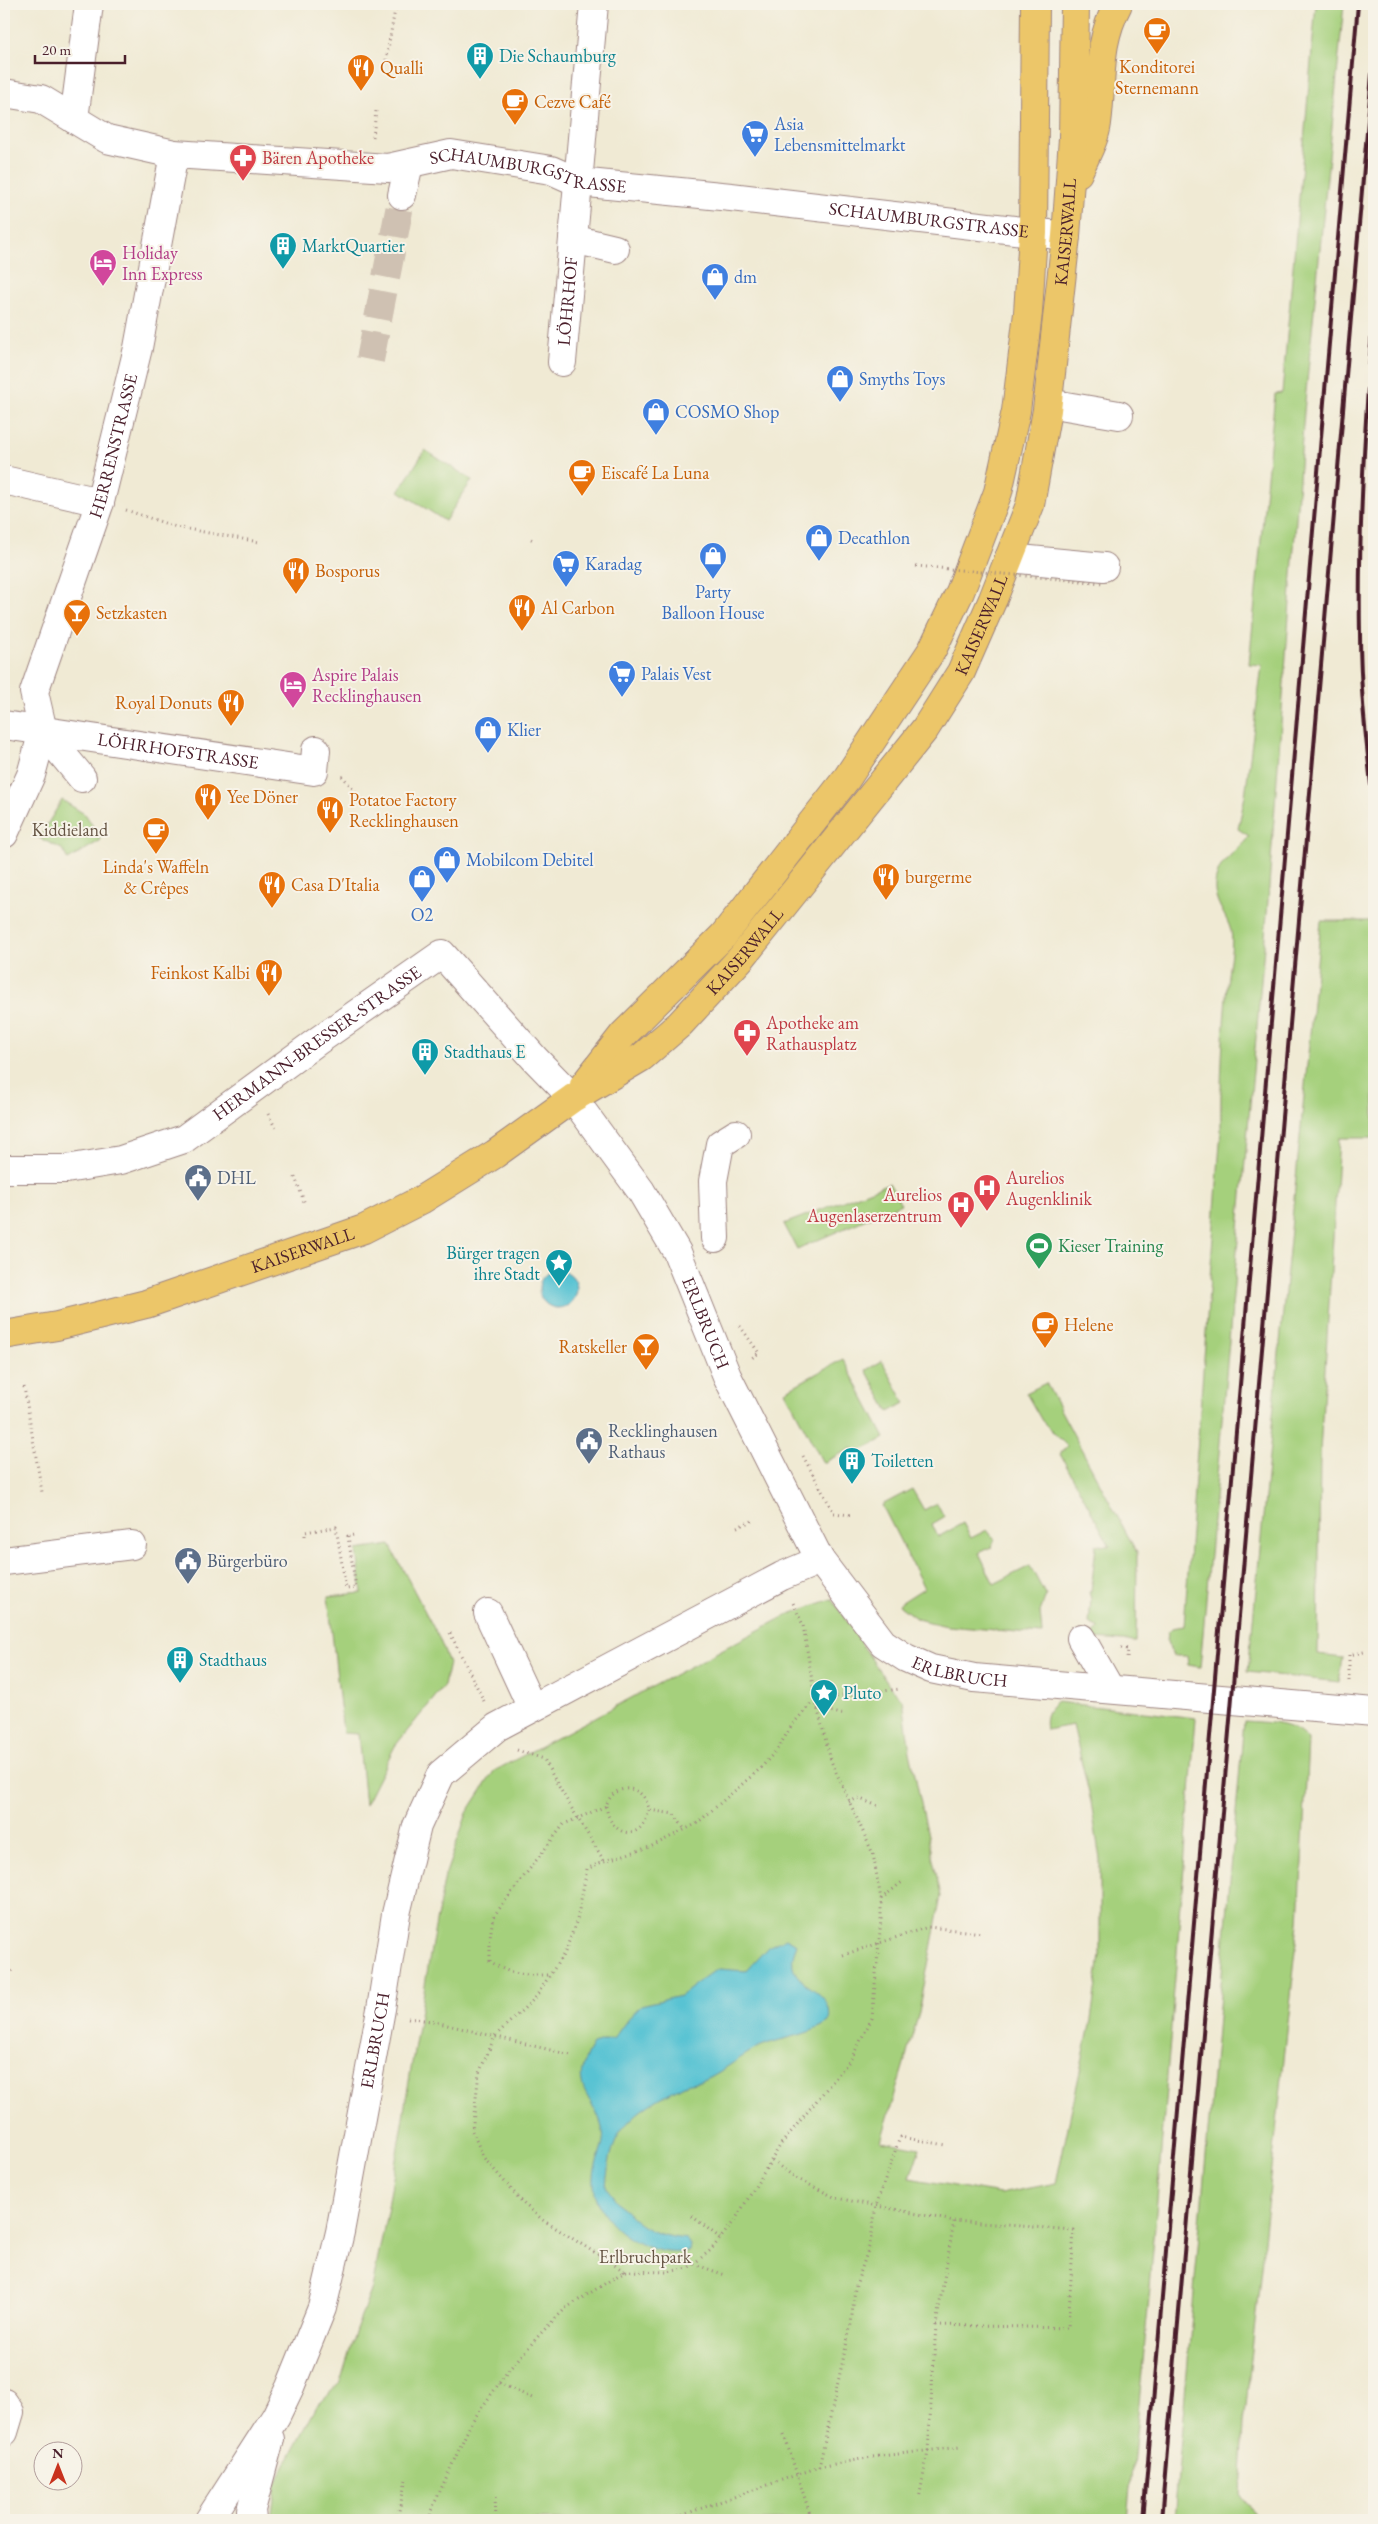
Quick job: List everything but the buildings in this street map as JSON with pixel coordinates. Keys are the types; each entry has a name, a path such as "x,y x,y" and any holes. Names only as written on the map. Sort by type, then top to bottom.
{"main road":[{"name":"KAISERWALL","path":"573,1098 623,1035 723,936 847,778 932,650 960,592 998,492 1016,411 1028,313 1033,233 1035,4"},
{"name":"KAISERWALL","path":"4,1335 57,1326 146,1304 364,1229 421,1200 495,1154 573,1098 642,1057 680,1024 742,957 925,729 961,672 1010,558 1030,505 1048,403 1066,236 1066,203 1073,138 1075,4"},
{"path":"1066,203 1097,125 1105,31 1118,4"}],"street":[{"path":"74,119 89,4"},
{"name":"LÖHRHOF","path":"562,362 594,4"},
{"name":"SCHAUMBURGSTRASSE","path":"4,93 41,99 107,139 174,154 388,168 451,154 551,170 578,182 731,197 1066,236"},
{"name":"HERRENSTRASSE","path":"43,731 34,692 100,502 138,348 174,154"},
{"path":"402,195 409,164"},
{"name":"LÖHRHOF","path":"573,239 615,249"},
{"path":"1048,403 1119,415"},
{"path":"4,480 100,502"},
{"path":"1010,558 1104,575"},
{"name":"LÖHRHOFSTRASSE","path":"4,725 315,761"},
{"path":"43,731 82,778"},
{"path":"4,834 31,775 43,731"},
{"name":"HERMANN-BRESSER-STRASSE","path":"4,1169 66,1169 121,1160 184,1139 319,1040 442,954 535,1059 573,1098"},
{"name":"ERLBRUCH","path":"573,1098 642,1191 677,1252 727,1376 820,1560 883,1643 906,1658 931,1669 974,1678 1374,1712"},
{"path":"715,1238 713,1181 720,1144 736,1134"},
{"path":"4,1561 132,1545"},
{"name":"ERLBRUCH","path":"215,2515 276,2416 290,2387 322,2308 342,2222 381,2009 396,1914 417,1826 441,1774 497,1727 782,1576 820,1560"},
{"path":"488,1613 532,1708"},
{"path":"1081,1638 1110,1689"},
{"path":"4,2403 10,2412 4,2432"},
{"name":"ERLBRUCH","path":"252,2520 251,2510 276,2416"}],"path":[{"path":"386,60 396,4"},
{"path":"100,502 176,527 259,542"},
{"path":"916,566 1104,575"},
{"path":"315,761 344,776 366,804"},
{"path":"264,1106 276,1129"},
{"path":"295,1177 305,1204"},
{"path":"739,1325 760,1353 750,1359 754,1368"},
{"path":"24,1387 42,1492"},
{"path":"800,1451 834,1513 850,1515"},
{"path":"737,1527 752,1521"},
{"path":"305,1536 305,1532 336,1527 346,1589 356,1588 348,1536 354,1535"},
{"path":"782,1576 803,1625 814,1699 831,1761 873,1854 880,1899 880,1944 872,2018 851,2059 781,2144 772,2161 711,2250 688,2268 667,2272 625,2271 543,2220 524,2204 484,2158 472,2131 479,2073 496,2036 535,1998 548,1975 565,1952 577,1920 587,1869 604,1861 650,1847 696,1824 761,1768 778,1748 792,1725 814,1699"},
{"path":"450,1633 497,1727 510,1748 544,1759 562,1794 579,1818 604,1861"},
{"path":"1349,1682 1349,1655 1364,1652"},
{"path":"817,1708 845,1715"},
{"path":"633,1789 642,1792 647,1799 649,1810 646,1822 640,1830 629,1833 621,1831 607,1816 606,1806 608,1800 614,1794 633,1789"},
{"path":"849,1802 858,1798 878,1806"},
{"path":"548,1975 522,1975 505,1972 490,1961 490,1938 493,1917 564,1824 606,1806"},
{"path":"649,1810 674,1814 685,1830"},
{"path":"880,1899 902,1882"},
{"path":"843,1955 928,1927 983,1933"},
{"path":"4,1984 14,1968"},
{"path":"416,2019 496,2036 571,2055"},
{"path":"819,2467 851,2324 855,2288 870,2244 876,2206 900,2137 946,2145"},
{"path":"772,2161 796,2178 836,2198 954,2221 1074,2230 1068,2328 936,2325"},
{"path":"692,2216 720,2238"},
{"path":"919,2499 928,2451 936,2325 954,2221"},
{"path":"693,2264 725,2275"},
{"path":"430,2520 431,2511 470,2423 499,2383 541,2333 566,2308 625,2271"},
{"path":"499,2383 532,2398"},
{"path":"784,2435 812,2520"},
{"path":"668,2520 819,2467 872,2457 960,2447"},
{"path":"398,2520 406,2479"},
{"path":"496,2497 496,2520"}],"green space":[{"path":"1316,4 1344,4 1304,412 1267,914 1200,1667 1188,1665 1187,1656 1173,1656 1167,1642 1168,1632 1172,1628 1184,1626 1221,1130 1223,1039 1232,936 1216,897 1215,884 1217,875 1224,862 1249,836 1238,829 1245,796 1262,665 1249,664 1275,394 1282,393"},
{"path":"425,450 472,480 445,521 399,491"},
{"name":"Kiddieland","path":"62,800 86,815 101,840 68,860 62,849 39,838"},
{"path":"1321,921 1372,921 1374,930 1374,1138 1339,1138 1320,1452 1318,1655 1343,1658 1339,1682 1248,1672"},
{"path":"889,1183 901,1204 797,1249 784,1224"},
{"path":"843,1359 885,1438 855,1454 852,1448 823,1463 785,1391"},
{"path":"882,1361 905,1403 889,1412 866,1370"},
{"path":"1046,1383 1137,1553 1136,1642 1095,1639 1093,1635 1099,1628 1089,1623 1091,1599 1089,1592 1091,1592 1096,1545 1110,1546 1060,1454 1067,1446 1042,1421 1026,1393"},
{"path":"912,1489 924,1510 937,1503 944,1517 932,1524 938,1537 963,1523 971,1538 987,1530 994,1539 992,1547 979,1553 994,1584 1030,1566 1046,1596 1040,1612 1042,1634 947,1626 917,1619 900,1606 899,1604 924,1588 882,1505"},
{"path":"390,1545 439,1638 449,1663 444,1686 395,1746 365,1805 358,1734 343,1733 328,1596 362,1593 357,1550"},
{"name":"Erlbruchpark","path":"832,1599 890,1687 903,1700 910,1752 941,1896 919,2013 881,2141 920,2148 910,2178 1000,2194 1056,2183 1091,2020 1100,1955 1100,1859 1091,1802 1073,1725 1046,1730 1045,1721 1048,1711 1057,1702 1196,1718 1150,2287 1128,2520 271,2520 276,2483 318,2404 340,2383 356,2330 372,2288 388,2207 445,1876 467,1813 494,1771 787,1615"},
{"path":"1244,1721 1287,1726 1302,1734 1308,1740 1299,1923 1244,2423 1240,2494 1257,2518 1269,2520 1174,2520"}],"water":[{"path":"558,1270 571,1276 577,1289 571,1302 558,1308 545,1302 539,1289 545,1276"},
{"path":"786,1938 797,1944 793,1959 794,1970 800,1979 824,2000 829,2009 829,2022 804,2033 761,2046 706,2079 686,2084 666,2095 638,2113 627,2123 613,2149 608,2166 606,2187 639,2224 671,2237 686,2239 690,2245 689,2251 673,2252 656,2250 640,2244 625,2235 612,2223 602,2209 595,2194 594,2177 603,2143 603,2132 594,2108 584,2091 582,2072 585,2059 593,2044 614,2038 641,2005 680,1996 706,1976 719,1969 746,1971 768,1947"}],"tunnel":[{"path":"370,360 402,195"}],"railway":[{"path":"1143,2520 1358,4"},
{"path":"1161,2520 1374,51"},
{"path":"1374,302 1363,468 1360,552 1361,680 1374,813"}],"place":[{"name":"Konditorei Sternemann","path":"1157,55"},
{"name":"Die Schaumburg","path":"480,80"},
{"name":"Qualli","path":"361,92"},
{"name":"Cezve Café","path":"515,126"},
{"name":"Asia Lebensmittelmarkt","path":"755,158"},
{"name":"Bären Apotheke","path":"243,182"},
{"name":"MarktQuartier","path":"283,270"},
{"name":"Holiday Inn Express","path":"103,287"},
{"name":"dm","path":"715,301"},
{"name":"Smyths Toys","path":"840,403"},
{"name":"COSMO Shop","path":"656,436"},
{"name":"Eiscafé La Luna","path":"582,497"},
{"name":"Decathlon","path":"819,562"},
{"name":"Party Balloon House","path":"713,580"},
{"name":"Karadag","path":"566,588"},
{"name":"Bosporus","path":"296,595"},
{"name":"Al Carbon","path":"522,632"},
{"name":"Setzkasten","path":"77,637"},
{"name":"Palais Vest","path":"622,698"},
{"name":"Aspire Palais Recklinghausen","path":"293,709"},
{"name":"Royal Donuts","path":"231,727"},
{"name":"Klier","path":"488,754"},
{"name":"Yee Döner","path":"208,821"},
{"name":"Potatoe Factory Recklinghausen","path":"330,834"},
{"name":"Linda's Waffeln & Crêpes","path":"156,855"},
{"name":"Mobilcom Debitel","path":"447,884"},
{"name":"burgerme","path":"886,901"},
{"name":"O2","path":"422,903"},
{"name":"Casa D'Italia","path":"272,909"},
{"name":"Feinkost Kalbi","path":"269,997"},
{"name":"Apotheke am Rathausplatz","path":"747,1057"},
{"name":"Stadthaus E","path":"425,1076"},
{"name":"DHL","path":"198,1202"},
{"name":"Aurelios Augenklinik","path":"987,1212"},
{"name":"Aurelios Augenlaserzentrum","path":"961,1229"},
{"name":"Kieser Training","path":"1039,1270"},
{"name":"Bürger tragen ihre Stadt","path":"559,1287"},
{"name":"Helene","path":"1045,1349"},
{"name":"Ratskeller","path":"646,1371"},
{"name":"Recklinghausen Rathaus","path":"589,1465"},
{"name":"Toiletten","path":"852,1485"},
{"name":"Bürgerbüro","path":"188,1585"},
{"name":"Stadthaus","path":"180,1684"},
{"name":"Pluto","path":"824,1717"}]}
